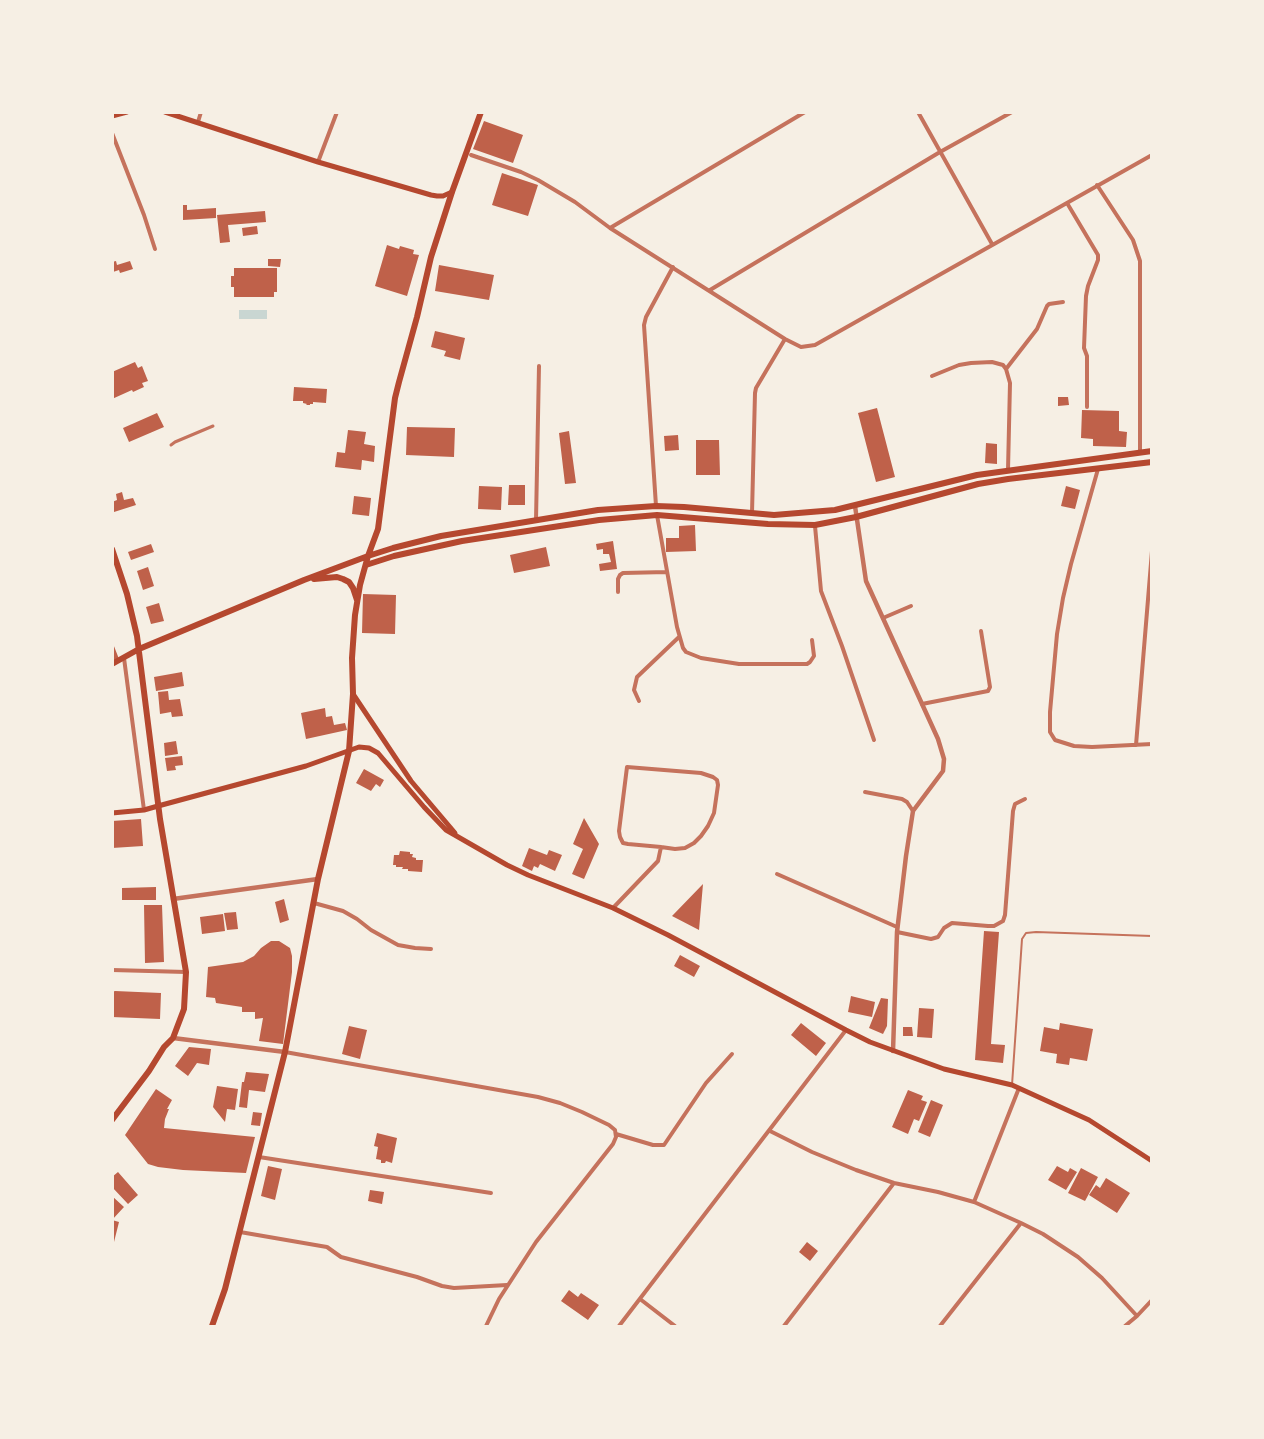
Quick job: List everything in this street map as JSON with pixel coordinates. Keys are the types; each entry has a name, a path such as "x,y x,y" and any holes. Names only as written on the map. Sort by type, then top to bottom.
{"main road":[{"path":"112,116 127,112"},
{"path":"165,112 318,162 431,195 452,192"},
{"path":"213,1326 240,1232 285,1052 318,879 349,751 353,694 352,658 357,600 368,556 378,529 399,382 431,257 482,112"},
{"path":"112,664 139,649 304,580 368,556 441,536 598,510 656,506 774,515 829,511 977,475 1152,451"},
{"path":"366,565 394,556 462,541 599,520 657,515 768,524 815,525 856,517 978,484 1152,462"},
{"path":"112,549 127,594 139,649 158,806 186,972 184,1009 173,1038 112,1120"},
{"path":"304,580 337,577 343,579 349,582 357,600"},
{"path":"353,694 411,781 456,835"},
{"path":"112,813 144,810 306,766 364,747 374,750 446,830 507,865 613,908 846,1030 893,1051 944,1069 1012,1084 1089,1120 1152,1161"}],"street":[{"path":"198,122 201,112"},
{"path":"318,162 337,112"},
{"path":"610,228 806,112"},
{"path":"918,112 992,244"},
{"path":"710,290 940,152 1012,112"},
{"path":"112,133 144,214 155,249"},
{"path":"471,155 538,180 785,339 801,346 815,345 1151,155"},
{"path":"1096,185 1133,240 1140,261 1140,452"},
{"path":"1067,203 1098,255 1086,296 1084,348 1087,356 1087,407"},
{"path":"656,506 644,325 673,267"},
{"path":"1006,369 1037,329 1047,306 1063,302"},
{"path":"753,513 756,388 785,339"},
{"path":"932,376 959,365 971,363 992,362 1006,369 1010,383 1008,470"},
{"path":"536,520 539,366"},
{"path":"171,446 175,442 213,426"},
{"path":"1098,469 1063,598 1057,634 1050,732 1055,740 1074,747 1152,744"},
{"path":"855,506 866,581 943,752 944,765 940,776 913,811 897,930 893,1051"},
{"path":"657,515 679,637 683,648 692,656 729,663 807,664 814,656 812,640"},
{"path":"815,525 821,591 874,740"},
{"path":"1136,745 1152,551"},
{"path":"618,592 618,579 623,573 667,572"},
{"path":"883,618 911,606"},
{"path":"922,704 988,691 990,687 981,631"},
{"path":"639,701 634,690 637,677 679,637"},
{"path":"124,658 144,810"},
{"path":"627,767 701,773 717,780 714,813 701,836 685,848 661,848 623,843 620,837 627,767"},
{"path":"865,792 902,799 908,802 913,811"},
{"path":"777,874 897,930 931,939 938,937 944,928 952,923 994,926 1003,921 1005,915 1014,807 1025,799"},
{"path":"613,908 658,861 661,848"},
{"path":"173,899 318,879"},
{"path":"314,902 343,911 370,930 398,945 431,950"},
{"path":"112,970 186,972"},
{"path":"620,1326 846,1030"},
{"path":"173,1038 285,1052 538,1097 560,1103 612,1127 616,1134 613,1144 536,1242 499,1299 486,1326"},
{"path":"616,1134 653,1145 664,1145 706,1083 732,1054"},
{"path":"974,1202 1019,1088"},
{"path":"770,1131 856,1170 894,1183 974,1202 1043,1234 1078,1257 1102,1278 1137,1316"},
{"path":"258,1157 491,1193"},
{"path":"784,1326 894,1183"},
{"path":"940,1326 1021,1223"},
{"path":"240,1232 327,1247 341,1257 442,1286 454,1288 508,1285"},
{"path":"640,1299 675,1326"},
{"path":"1125,1326 1152,1300"}],"lane":[{"path":"1012,1084 1022,939 1026,933 1152,936"}],"shaded area":[{"path":"239,310 267,310 267,319 239,319"}],"building":[{"path":"484,121 523,135 513,163 473,149"},
{"path":"502,173 538,185 528,216 492,205"},
{"path":"183,205 187,205 187,210 216,208 216,218 183,220"},
{"path":"265,211 266,222 228,225 230,242 220,243 217,215"},
{"path":"257,226 258,234 243,236 242,228"},
{"path":"387,245 414,250 413,254 419,255 407,296 375,286"},
{"path":"268,259 281,259 280,267 268,266"},
{"path":"116,261 117,265 130,261 133,269 120,273 119,270 113,272 112,262"},
{"path":"439,265 494,275 489,300 435,291"},
{"path":"234,268 277,268 277,292 274,292 274,297 234,297 231,276 234,276"},
{"path":"435,331 465,338 460,360 444,356 446,351 431,347"},
{"path":"135,362 138,368 142,366 148,381 142,383 144,387 112,399 112,372"},
{"path":"294,387 327,389 326,403 313,402 313,404 306,405 303,401 293,401"},
{"path":"1058,397 1068,397 1069,405 1058,406"},
{"path":"877,408 895,477 876,482 858,413"},
{"path":"1082,410 1119,411 1119,431 1127,432 1126,447 1093,446 1093,439 1081,438"},
{"path":"157,413 164,427 129,442 123,428"},
{"path":"407,427 455,428 454,457 406,455"},
{"path":"348,430 366,432 364,444 375,446 374,462 362,460 361,470 335,467 337,452 345,453"},
{"path":"569,431 576,483 565,484 559,433"},
{"path":"678,435 679,450 665,451 664,436"},
{"path":"696,440 719,440 720,475 696,475"},
{"path":"986,443 997,444 997,464 985,463"},
{"path":"509,485 525,485 525,505 508,505"},
{"path":"479,486 502,487 501,510 478,509"},
{"path":"1066,486 1080,490 1075,509 1061,506"},
{"path":"122,492 124,500 133,498 136,505 114,512 112,502 117,500 116,494"},
{"path":"354,496 371,498 369,516 352,514"},
{"path":"695,525 696,551 666,552 666,538 679,538 679,526"},
{"path":"613,541 617,569 600,571 599,564 611,562 609,554 603,554 603,549 597,550 596,544"},
{"path":"151,544 154,552 131,560 128,552"},
{"path":"546,547 550,566 514,573 510,555"},
{"path":"148,567 154,586 143,590 137,571"},
{"path":"363,594 396,595 395,634 362,633"},
{"path":"159,603 164,621 151,624 146,607"},
{"path":"112,641 119,659 112,661"},
{"path":"182,672 184,686 156,691 154,677"},
{"path":"168,691 169,700 180,699 183,716 172,717 171,712 160,714 158,692"},
{"path":"325,708 326,717 332,716 334,725 345,723 347,730 306,739 301,713"},
{"path":"176,741 178,754 165,756 164,743"},
{"path":"182,756 183,765 175,766 176,770 167,771 165,758"},
{"path":"364,769 384,780 380,787 376,784 371,791 356,783"},
{"path":"584,818 599,844 584,879 572,874 583,849 573,844"},
{"path":"141,819 143,846 112,848 112,821"},
{"path":"529,848 547,855 549,850 562,855 555,871 540,864 538,868 534,866 532,871 522,866"},
{"path":"400,851 410,852 416,860 423,860 422,872 408,871 408,869 402,869 403,867 393,865 394,855 399,855"},
{"path":"703,884 699,930 672,916"},
{"path":"156,887 156,900 122,900 122,888"},
{"path":"284,899 289,920 280,923 275,902"},
{"path":"144,905 162,905 164,962 145,963"},
{"path":"236,912 238,929 227,930 224,913"},
{"path":"223,914 225,931 202,934 200,917"},
{"path":"984,931 999,932 991,1044 1005,1045 1003,1063 975,1060"},
{"path":"271,941 279,941 290,948 292,956 283,1044 259,1041 263,1018 255,1019 255,1012 242,1012 242,1007 216,1003 215,998 206,997 208,967 243,962 254,956"},
{"path":"680,955 700,966 694,977 674,966"},
{"path":"112,992 161,993 160,1019 112,1017"},
{"path":"851,996 875,1002 872,1017 848,1012"},
{"path":"881,998 888,999 887,1026 883,1034 869,1028"},
{"path":"919,1008 934,1009 932,1038 917,1037"},
{"path":"801,1023 826,1043 816,1056 791,1035"},
{"path":"1060,1023 1093,1029 1087,1061 1070,1058 1069,1065 1056,1063 1057,1054 1040,1051 1044,1027 1059,1030"},
{"path":"349,1026 367,1030 360,1059 342,1054"},
{"path":"903,1027 912,1027 913,1036 903,1036"},
{"path":"189,1047 211,1049 209,1065 197,1063 188,1076 175,1066"},
{"path":"246,1072 269,1074 265,1092 249,1090 247,1108 239,1107 242,1082 244,1082"},
{"path":"217,1086 238,1089 235,1110 227,1109 225,1122 213,1107"},
{"path":"156,1089 172,1100 167,1109 169,1109 164,1128 255,1137 246,1173 183,1170 148,1164 125,1135"},
{"path":"908,1090 923,1096 921,1100 927,1102 919,1121 914,1119 908,1134 892,1127"},
{"path":"931,1100 943,1105 930,1137 918,1132"},
{"path":"253,1112 262,1113 260,1126 251,1125"},
{"path":"377,1133 397,1138 392,1163 386,1161 381,1163 381,1160 376,1159 378,1147 374,1146"},
{"path":"268,1166 282,1169 275,1200 261,1196"},
{"path":"1057,1166 1068,1172 1070,1168 1077,1172 1066,1190 1048,1180"},
{"path":"1081,1168 1098,1177 1085,1201 1068,1193"},
{"path":"118,1172 138,1195 128,1204 112,1187 112,1177"},
{"path":"1106,1178 1130,1193 1117,1213 1089,1195 1096,1185 1100,1188"},
{"path":"370,1190 384,1192 382,1204 368,1201"},
{"path":"112,1196 124,1207 112,1220"},
{"path":"112,1220 119,1222 113,1246 112,1246"},
{"path":"807,1242 818,1251 810,1261 799,1252"},
{"path":"569,1290 578,1297 581,1293 599,1305 588,1320 561,1301"}]}
